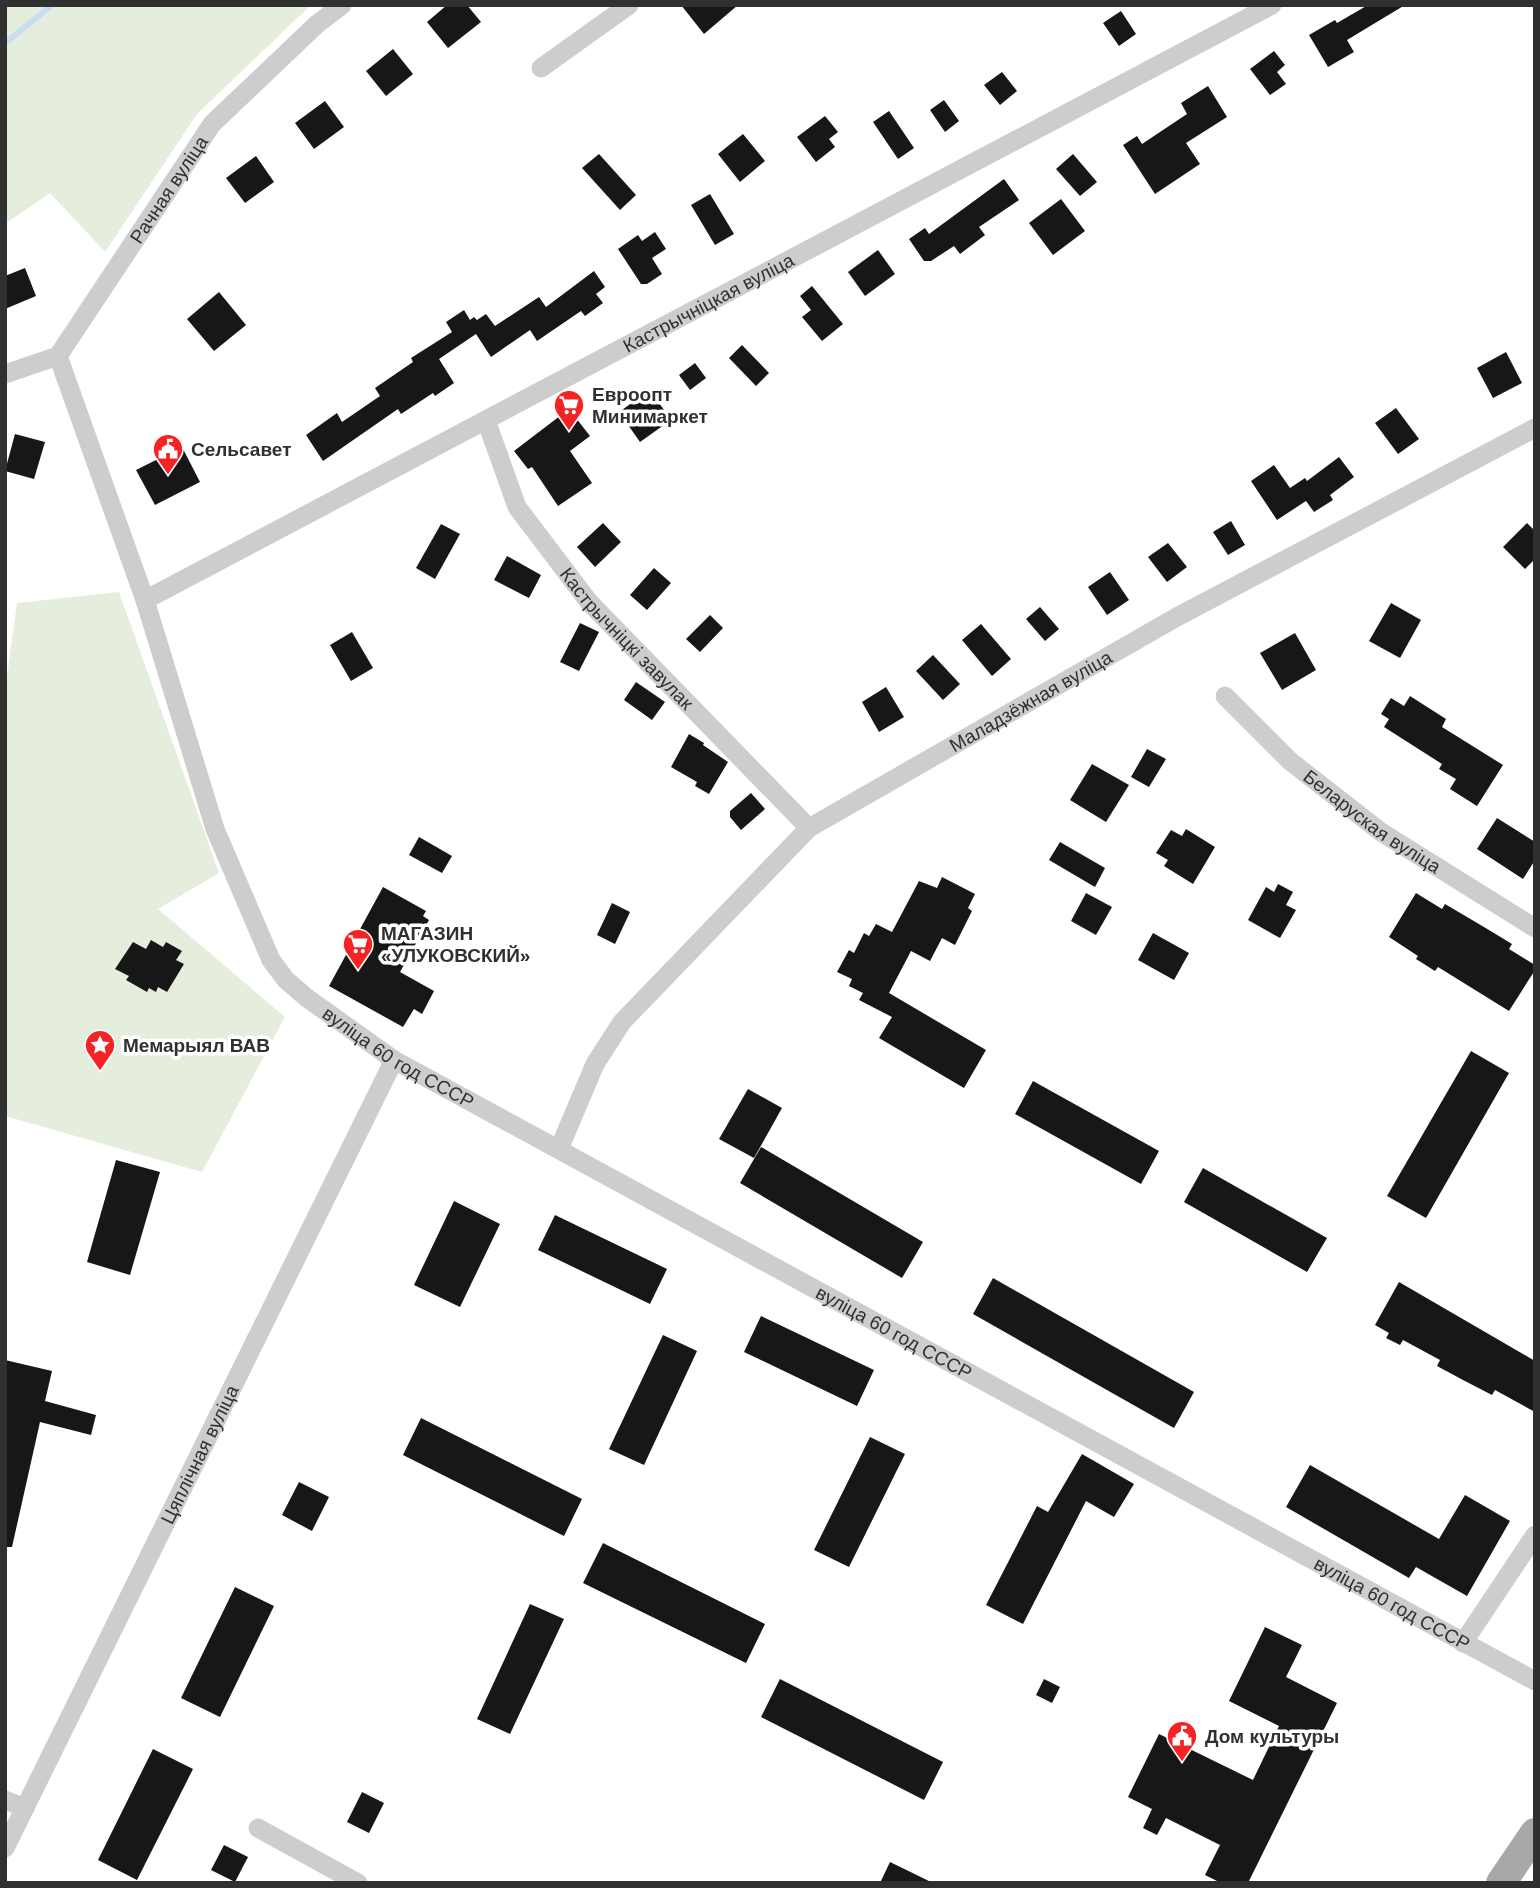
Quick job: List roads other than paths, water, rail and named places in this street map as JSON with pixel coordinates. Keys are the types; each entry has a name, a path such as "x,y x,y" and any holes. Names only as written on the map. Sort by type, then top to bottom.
{"main road":[{"path":"1501,1883 1535,1833"}],"street":[{"name":"Рачная вуліца","path":"58,356 212,124 316,25 342,5"},
{"path":"541,68 629,5"},
{"name":"Кастрычніцкая вуліца","path":"145,600 1272,5"},
{"path":"5,374 58,356"},
{"name":"вуліца 60 год СССР","path":"58,356 145,600 215,829 271,960 286,980 394,1060 1535,1681"},
{"name":"Кастрычніцкі завулак","path":"486,420 517,507 589,601 809,828"},
{"name":"Маладзёжная вуліца","path":"559,1149 595,1064 622,1022 809,828 1175,618 1535,428"},
{"name":"Беларуская вуліца","path":"1225,696 1290,761 1381,832 1535,928"},
{"name":"Цяплічная вуліца","path":"5,1848 394,1060"},
{"path":"1463,1643 1535,1535"},
{"path":"5,1800 25,1808"},
{"path":"258,1828 358,1883"}],"waterway":[{"path":"5,43 52,5"}],"place":[{"name":"Евроопт Минимаркет","path":"569,432"},
{"name":"Сельсавет","path":"168,476"},
{"name":"МАГАЗИН «УЛУКОВСКИЙ»","path":"358,971"},
{"name":"Мемарыял ВАВ","path":"100,1072"},
{"name":"Дом культуры","path":"1182,1763"}]}
